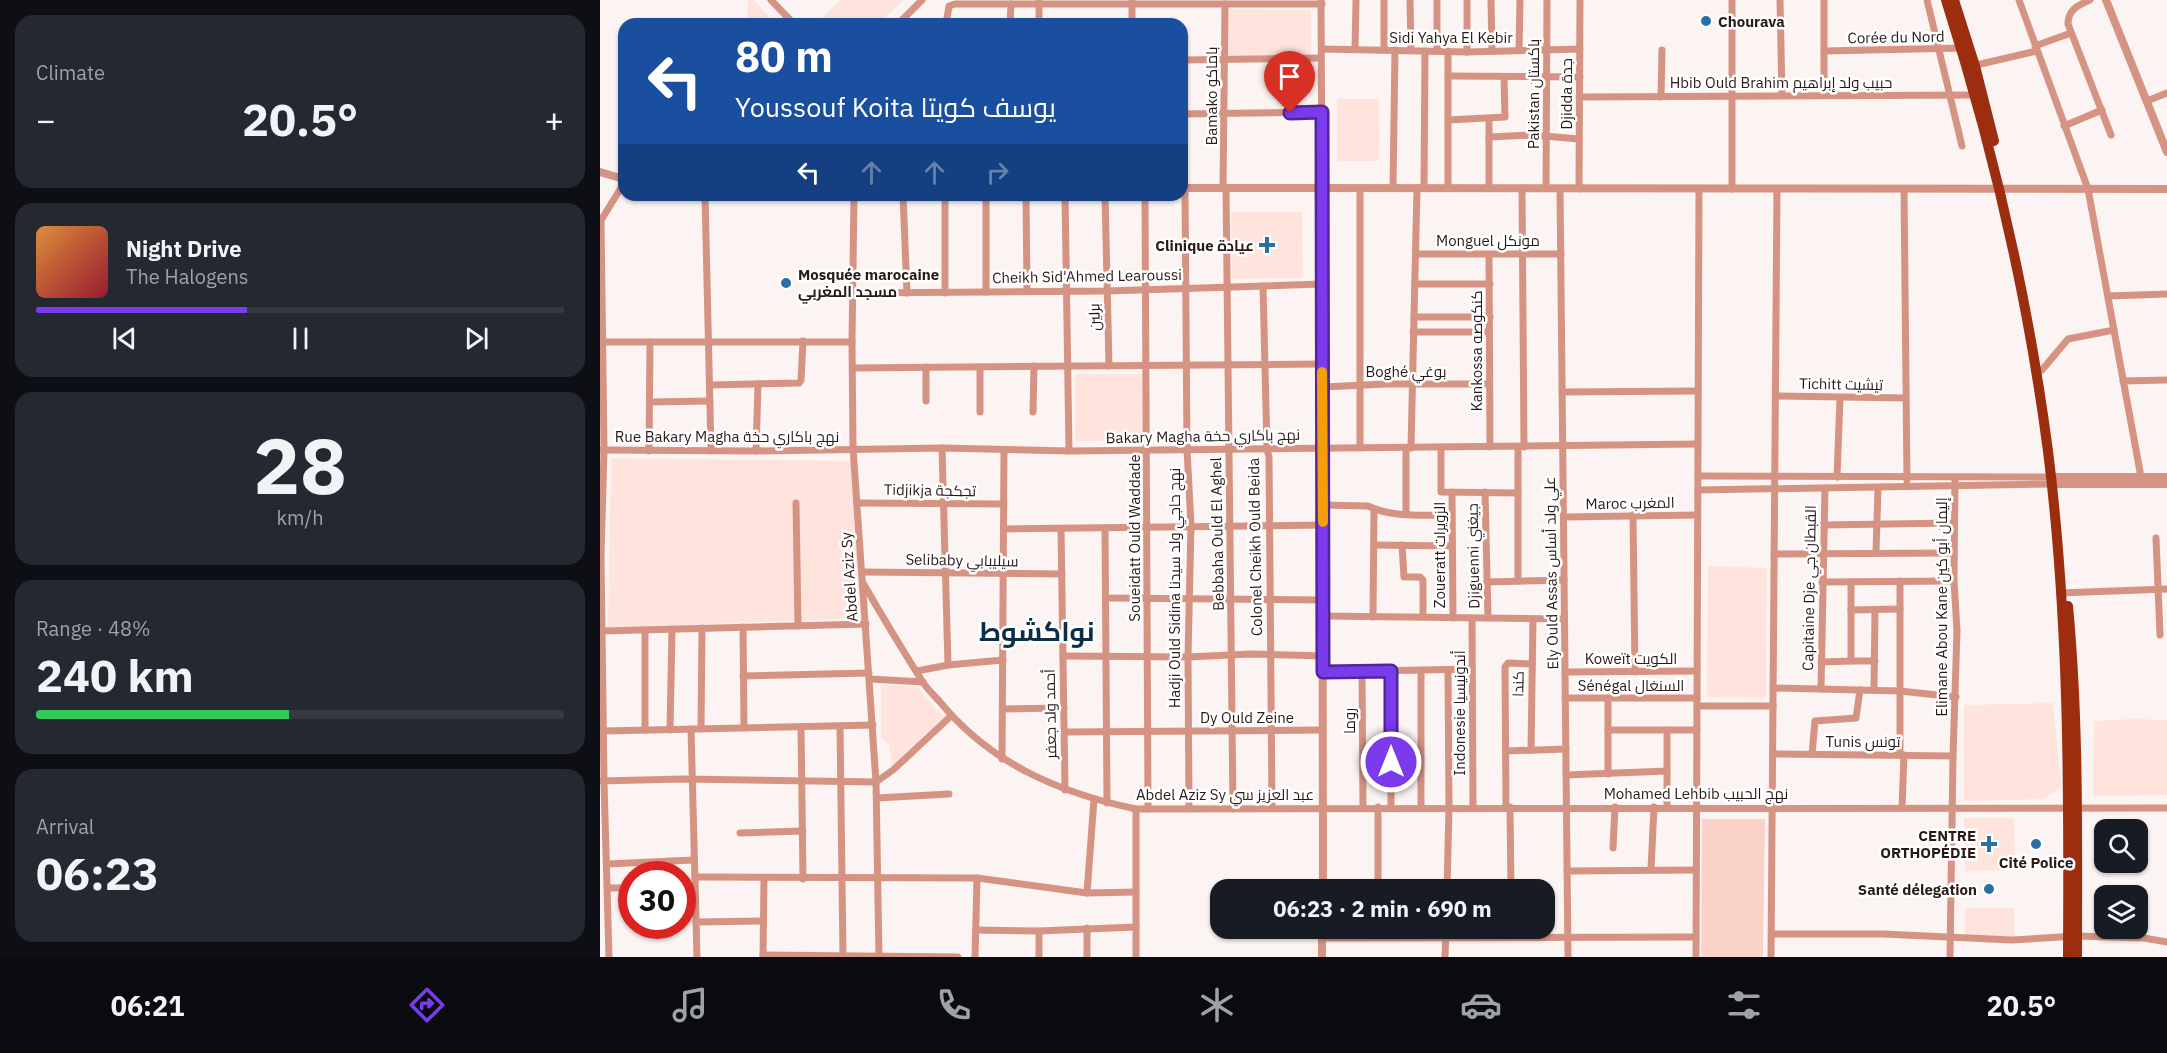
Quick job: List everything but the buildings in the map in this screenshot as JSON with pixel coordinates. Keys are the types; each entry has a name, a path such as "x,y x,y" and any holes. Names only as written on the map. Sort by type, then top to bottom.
{"highway":[{"path":"1946,0 1965,48 1979,95 2030,301 2042,370 2075,694 2073,936 2077,957"},
{"path":"1954,0 1965,48"},
{"path":"2002,190 2054,481"},
{"path":"2068,957 2073,936"}],"street":[{"path":"771,0 788,18"},
{"path":"904,18 922,0"},
{"path":"1355,49 1356,0"},
{"path":"1384,0 1384,50"},
{"path":"1410,0 1411,50"},
{"path":"1437,0 1437,51"},
{"path":"1467,0 1467,51"},
{"path":"1491,0 1492,51"},
{"path":"1519,50 1520,0"},
{"name":"Pakistan باكستان","path":"1546,189 1547,0"},
{"name":"Djidda جدة","path":"1579,189 1580,0"},
{"path":"1732,0 1732,189"},
{"path":"1780,0 1782,95"},
{"path":"1824,0 1824,95"},
{"path":"1927,0 1962,146"},
{"path":"2019,0 2088,189 2141,477"},
{"path":"2091,0 2074,8 2068,24 2111,135"},
{"path":"2106,0 2167,152"},
{"path":"1039,2 1039,18"},
{"path":"1132,2 1132,18"},
{"path":"946,18 949,6 955,4 1322,2 1323,879"},
{"path":"1010,18 1011,4"},
{"name":"Bamako باماكو","path":"1225,4 1225,188"},
{"path":"1732,22 1780,23"},
{"path":"1971,66 2036,48 2071,33"},
{"name":"Corée du Nord","path":"1824,51 1965,48"},
{"name":"Sidi Yahya El Kebir","path":"1322,49 1580,50"},
{"path":"1393,188 1395,50"},
{"path":"1661,97 1662,50"},
{"path":"1406,514 1425,51"},
{"path":"1448,51 1448,188"},
{"path":"1188,60 1321,58"},
{"path":"1448,76 1580,77"},
{"path":"1448,120 1489,120 1505,117 1504,77"},
{"path":"2147,102 2167,93"},
{"name":"Hbib Ould Brahim حبيب ولد إبراهيم","path":"1579,97 1979,95"},
{"path":"2064,126 2102,110"},
{"path":"1188,114 1322,112"},
{"path":"1489,120 1489,188"},
{"path":"1489,137 1579,139"},
{"path":"600,172 618,179"},
{"path":"1188,188 2167,189"},
{"name":"Bebbaha Ould El Aghel","path":"1225,188 1233,809"},
{"path":"1360,188 1360,448"},
{"path":"1518,581 1522,188"},
{"name":"Ely Ould Assas علي ولد أساس","path":"1560,189 1568,957"},
{"path":"1696,957 1699,189"},
{"path":"1772,957 1777,189"},
{"path":"1904,190 1906,488"},
{"path":"609,957 604,902 608,888 604,858 602,782 604,731 601,693 603,631 600,221 618,191"},
{"path":"705,201 711,451"},
{"name":"Abdel Aziz Sy","path":"854,201 853,448 877,798 879,956"},
{"path":"903,201 907,293"},
{"path":"945,201 945,292"},
{"path":"986,201 987,292"},
{"path":"1026,201 1026,291"},
{"path":"1065,201 1069,451"},
{"name":"برلين","path":"1105,201 1109,366"},
{"name":"Soueidatt Ould Waddade","path":"1145,201 1148,809"},
{"name":"Hadji Ould Sidina نهج حاجي ولد سيدنا","path":"1183,201 1187,450 1191,525 1188,657 1189,809"},
{"name":"Monguel مونكل","path":"1416,254 1561,254"},
{"name":"Kankossa كنكوصه","path":"1489,255 1490,447"},
{"name":"Cheikh Sid'Ahmed Learoussi","path":"853,293 1107,291 1322,284"},
{"path":"1415,284 1490,284"},
{"name":"Colonel Cheikh Ould Beida","path":"1263,285 1269,457 1272,808"},
{"path":"2108,296 2167,294"},
{"path":"1414,317 1490,317"},
{"path":"2042,370 2068,339 2114,330"},
{"path":"1413,332 1489,332"},
{"path":"710,386 799,382 803,341"},
{"path":"601,342 852,342"},
{"path":"649,451 651,342"},
{"path":"853,368 1322,364"},
{"path":"980,366 980,412"},
{"path":"1033,412 1034,366"},
{"path":"926,367 926,401"},
{"path":"2123,381 2167,380"},
{"path":"756,451 758,384"},
{"name":"Boghé بوغي","path":"1323,387 1490,384"},
{"path":"1562,392 1698,391"},
{"name":"Tichitt تيشيت","path":"1776,396 1906,398"},
{"path":"1837,477 1840,398"},
{"path":"650,402 710,402"},
{"name":"Bakary Magha نهج باكاري حخة","path":"853,448 1069,451 1698,444"},
{"path":"1441,447 1441,492 1518,492"},
{"name":"Rue Bakary Magha نهج باكاري حخة","path":"602,450 756,451 853,448"},
{"path":"942,448 948,665"},
{"path":"1002,759 1004,450"},
{"path":"1698,476 1955,477 2167,484"},
{"name":"Elimane Abou Kane إليمان أبو كين","path":"1950,957 1953,756 1958,631 1954,581 1955,477"},
{"path":"1698,490 1906,488 2167,477"},
{"name":"Capitaine Dje القبطان جي","path":"1821,689 1825,488"},
{"path":"1876,552 1878,488"},
{"name":"Zoueratt الزويرات","path":"1452,492 1453,618"},
{"name":"Djiguenni جيغني","path":"1485,492 1488,618"},
{"path":"796,503 798,626"},
{"name":"Tidjikja تجكجة","path":"857,503 1004,504"},
{"path":"1322,505 1368,506 1406,514 1451,515"},
{"path":"1373,617 1374,509"},
{"name":"Maroc المغرب","path":"1563,518 1697,515"},
{"path":"1633,516 1635,672"},
{"path":"1823,525 1954,523"},
{"path":"1004,529 1323,525"},
{"path":"1105,528 1107,803"},
{"name":"أحمد ولد جعفر","path":"1061,529 1065,790"},
{"path":"2156,538 2160,635"},
{"path":"1374,545 1451,546"},
{"path":"1402,545 1404,578 1420,577 1423,580 1423,617"},
{"path":"1774,554 1954,553"},
{"name":"Selibaby سيليبابي","path":"862,572 1062,574"},
{"path":"1487,582 1564,580"},
{"path":"1900,581 1902,808"},
{"path":"1822,582 1954,581"},
{"path":"1851,582 1851,661"},
{"name":"Abdel Aziz Sy عبد العزيز سي","path":"863,583 923,682 951,717 1002,759 1065,790 1136,809 1323,807"},
{"path":"2064,592 2167,589"},
{"path":"1106,598 1323,600"},
{"path":"1851,610 1900,609"},
{"path":"1874,690 1875,610"},
{"path":"1323,616 1564,619"},
{"name":"Indonesie أندونيسيا","path":"1472,618 1473,807"},
{"name":"كندا","path":"1531,750 1533,619"},
{"path":"603,631 866,624"},
{"path":"743,627 744,728"},
{"path":"701,729 702,628"},
{"path":"670,730 672,629"},
{"path":"645,630 645,730"},
{"path":"1063,656 1188,657 1232,654 1323,656"},
{"path":"917,671 948,665 1003,660"},
{"path":"1821,662 1875,661"},
{"path":"1511,879 1506,751 1506,664 1532,664"},
{"path":"1323,672 1472,669"},
{"path":"1421,670 1421,807"},
{"path":"1447,879 1448,670"},
{"name":"روما","path":"1362,671 1363,807"},
{"path":"1391,671 1391,807"},
{"name":"Koweït الكويت","path":"1565,672 1697,671"},
{"path":"743,676 869,676 923,682"},
{"path":"1773,687 1900,691 1956,697"},
{"path":"1812,754 1815,721 1856,718 1860,690"},
{"name":"Sénégal السنغال","path":"1565,698 1773,706"},
{"path":"1608,698 1608,774"},
{"path":"1003,709 1064,708"},
{"path":"602,782 803,780 876,782 893,770 951,717"},
{"path":"604,731 873,725"},
{"path":"840,726 843,956"},
{"path":"801,727 803,879"},
{"path":"604,858 694,860 691,729"},
{"name":"Dy Ould Zeine","path":"1064,732 1323,730"},
{"path":"1608,730 1697,730"},
{"path":"1667,730 1667,807"},
{"path":"1506,751 1566,749"},
{"name":"Tunis تونس","path":"1773,754 1953,756"},
{"path":"1566,775 1667,771"},
{"path":"877,798 949,794"},
{"path":"1087,893 1094,799"},
{"name":"Mohamed Lehbib نهج الحبيب","path":"1323,807 2167,808"},
{"path":"1378,807 1378,879"},
{"path":"1614,848 1615,807"},
{"path":"1651,869 1654,807"},
{"path":"1136,809 1136,957"},
{"path":"740,833 803,831"},
{"path":"1567,871 1696,870"},
{"path":"696,877 977,878 1087,893 1136,892"},
{"path":"975,957 977,878"},
{"path":"764,879 763,956 958,957"},
{"path":"608,888 618,888"},
{"path":"697,957 696,922 764,921"},
{"path":"976,930 1039,931 1136,927"},
{"path":"1087,928 1087,957"},
{"path":"1039,931 1039,957"},
{"path":"1772,934 2012,940 2073,936 2144,938 2167,942"},
{"path":"1555,939 1696,937"},
{"path":"1322,939 1322,957"},
{"path":"1445,939 1445,957"},
{"path":"600,946 609,946"}],"shaded area":[{"path":"748,0 754,0 770,18 747,18"},
{"path":"841,0 904,0 884,18 822,18"},
{"path":"1228,9 1311,10 1311,57 1228,58"},
{"path":"1337,99 1379,99 1379,161 1337,161"},
{"name":"Clinique عيادة","path":"1231,212 1302,212 1303,278 1232,279"},
{"path":"1075,374 1143,374 1144,441 1075,441"},
{"path":"611,458 853,461 860,618 608,628"},
{"path":"1708,566 1767,568 1766,698 1707,697"},
{"path":"881,685 916,686 944,717 892,765 889,744 881,739"},
{"path":"2053,703 2061,787 2044,799 1964,801 1964,705"},
{"path":"2167,720 2167,795 2093,796 2094,721"},
{"name":"CENTRE ORTHOPÉDIE","path":"1964,818 2014,818 2015,870 1965,871"},
{"path":"1702,819 1765,819 1763,957 1701,957"},
{"path":"1965,908 2014,908 2014,937 1965,935"}],"slow traffic":[{"path":"1322,372 1323,522"}],"place":[{"name":"Chourava","path":"1706,21"},
{"name":"Clinique عيادة","path":"1267,245"},
{"name":"Mosquée marocaine مسجد المغربي","path":"786,283"},
{"name":"CENTRE ORTHOPÉDIE","path":"1989,844"},
{"name":"Cité Police","path":"2036,844"},
{"name":"Santé délegation","path":"1989,889"}],"district":[{"name":"نواكشوط","path":"1037,630"}],"route":[{"path":"1290,113 1322,112 1323,672 1391,671 1391,762"}]}
